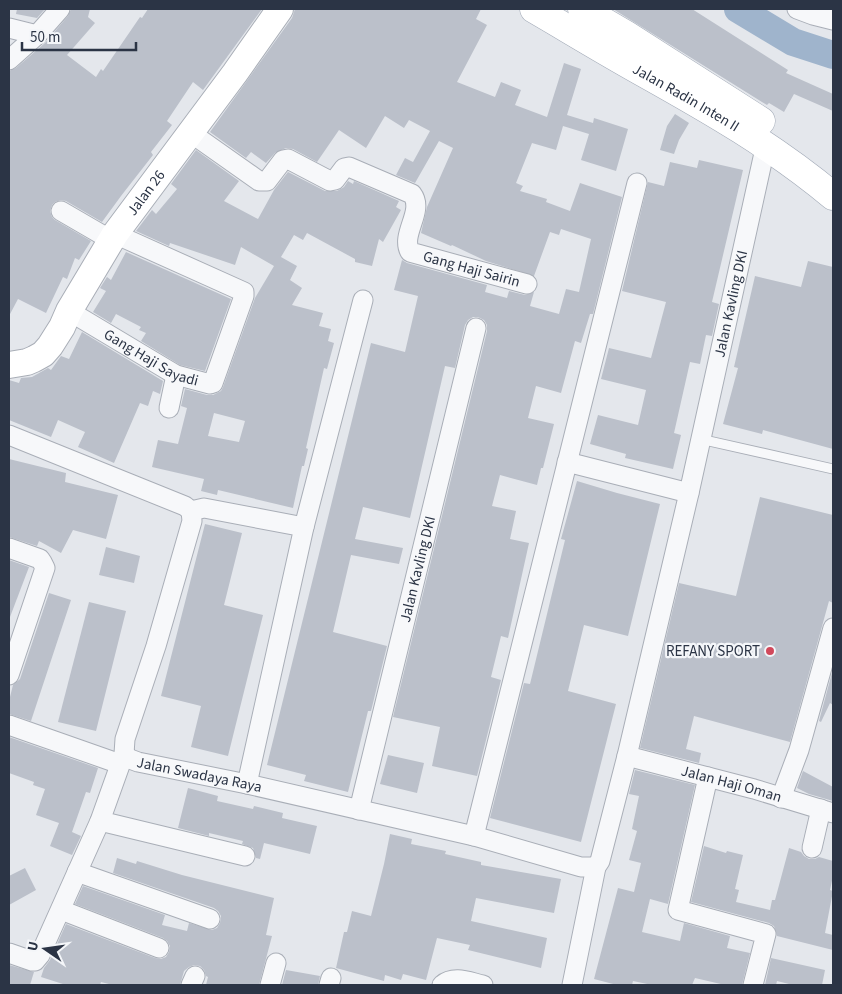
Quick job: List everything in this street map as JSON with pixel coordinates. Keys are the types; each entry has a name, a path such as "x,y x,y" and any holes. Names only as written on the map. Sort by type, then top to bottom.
{"main road":[{"name":"Jalan Radin Inten II","path":"534,9 766,144 833,196"},
{"name":"Jalan Radin Inten II","path":"582,9 730,100 833,171"}],"street":[{"path":"9,60 37,35 60,9"},
{"name":"Jalan 26","path":"9,365 26,362 43,354 50,346 113,237 191,134 280,9"},
{"path":"797,9 833,20"},
{"path":"9,28 37,35"},
{"name":"Gang Haji Sairin","path":"191,134 260,181 267,181 283,160 288,159 333,181 344,168 349,167 412,194 415,198 416,206 408,244 410,252 528,284"},
{"name":"Jalan Kavling DKI","path":"596,867 600,861 627,756 689,493 766,144"},
{"path":"474,836 637,183"},
{"path":"61,211 113,237"},
{"name":"Gang Haji Sayadi","path":"69,311 176,375 210,384 214,383 244,293 113,237"},
{"path":"247,784 304,527 363,300"},
{"name":"Jalan Kavling DKI","path":"359,810 476,328"},
{"path":"170,408 176,375"},
{"path":"9,435 185,506 191,511 204,508 304,527"},
{"path":"567,462 689,493"},
{"name":"Jalan Swadaya Raya","path":"191,511 192,521 156,646 125,739 122,759 130,759 247,784 474,836 582,867 596,867"},
{"path":"9,548 40,560 45,568 9,675"},
{"path":"781,798 799,750 833,628"},
{"path":"9,725 122,759 100,821 40,955 35,961 9,953"},
{"name":"Jalan Haji Oman","path":"627,756 827,811"},
{"path":"708,777 678,910 766,934 753,985"},
{"path":"812,848 827,811"},
{"path":"100,821 244,856"},
{"path":"572,985 596,867"},
{"path":"77,872 210,919"},
{"path":"61,910 159,948"},
{"path":"270,985 276,963"},
{"path":"442,985 456,980 484,985"}],"lane":[{"path":"700,439 833,469"}],"building":[{"path":"17,9 45,9 37,18 16,14"},
{"path":"71,9 90,9 88,17 95,23 67,55 96,77 101,69 103,71 140,17 142,18 148,9 262,9 203,90 193,82 167,121 172,125 151,152 153,155 102,222 66,201 61,200 52,205 50,211 55,220 91,241 79,260 75,258 67,279 63,277 46,313 18,299 9,316 9,71 16,68 45,43 68,16"},
{"path":"295,9 481,9 476,19 487,25 457,82 495,97 501,82 521,90 515,105 547,117 564,63 581,69 567,115 593,123 594,118 628,129 616,171 581,160 589,134 563,126 556,150 532,143 516,183 523,186 520,191 547,199 546,202 570,211 580,183 622,197 593,314 590,314 581,343 575,341 561,393 536,386 528,418 554,424 537,485 500,475 492,506 516,511 510,539 529,543 508,638 501,636 491,677 501,680 477,776 432,766 440,727 393,717 487,331 487,325 484,320 478,317 468,320 465,325 455,368 445,366 410,518 363,507 355,539 403,548 399,564 351,555 333,632 387,646 371,711 368,711 348,792 304,781 306,775 267,765 371,343 405,352 418,296 394,290 402,260 487,285 485,292 507,298 509,291 525,295 534,292 530,306 559,314 566,289 579,292 591,239 561,229 559,235 550,232 534,276 486,261 421,233 427,207 453,148 439,141 415,183 396,175 405,158 413,162 430,131 409,120 404,128 385,116 366,148 339,130 317,162 293,149 286,148 275,153 266,163 251,152 246,158 210,132 292,18"},
{"path":"613,9 692,9 788,70 786,73 833,94 833,111 794,94 784,112 769,103 767,105"},
{"path":"675,114 689,123 679,140 674,154 660,150 667,126"},
{"path":"196,150 239,181 224,201 258,219 274,190 288,172 325,191 337,191 344,187 348,181 353,184 354,181 399,201 396,207 401,210 383,242 379,239 372,266 355,262 355,259 307,233 303,240 294,235 281,257 297,266 290,280 302,288 292,305 323,313 319,326 331,329 328,341 334,343 327,369 324,368 306,448 308,449 304,466 302,466 293,508 218,490 217,495 201,491 204,479 152,467 158,440 178,444 187,408 181,406 185,389 207,395 213,395 221,391 255,298 274,266 241,247 235,265 170,243 169,246 136,231 152,210 156,214 177,189 171,184","holes":["214,413 245,421 239,442 208,436"]},
{"path":"699,160 743,170 712,302 719,304 712,336 706,335 700,364 690,362 674,433 681,435 673,469 625,458 626,454 590,444 598,415 638,425 646,390 601,379 609,348 651,358 666,302 622,291 648,182 664,186 670,162 697,168"},
{"path":"126,252 231,299 205,371 180,365 141,341 146,333 139,330 141,327 116,314 111,323 93,312 106,291 100,288 107,277 111,280"},
{"path":"808,261 833,267 833,449 763,430 762,434 723,424 738,368 734,367 755,276 801,287"},
{"path":"82,332 163,381 160,394 153,391 148,406 140,403 114,463 78,447 85,432 58,420 51,437 9,420 9,380 19,383 21,378 32,377 48,368 51,370 61,356 69,359"},
{"path":"9,459 66,473 65,482 118,495 106,539 73,530 61,553 39,541 37,546 9,537"},
{"path":"577,481 660,504 628,636 584,625 568,691 616,704 581,842 490,818 524,683 530,684 565,540 561,539"},
{"name":"REFANY SPORT","path":"760,497 833,515 833,603 829,601 790,742 694,716 686,749 701,753 699,763 640,748 679,583 736,596"},
{"path":"205,524 242,533 224,605 263,615 228,756 191,747 201,706 161,696"},
{"path":"106,547 140,556 134,583 99,575"},
{"path":"9,560 29,567 10,617 9,617"},
{"path":"49,593 71,600 31,721 9,714 9,701 13,685 20,679"},
{"path":"89,602 126,611 96,731 58,722"},
{"path":"833,669 833,705 830,703 821,722 819,721"},
{"path":"9,737 98,768 90,793 86,792 72,832 81,836 72,855 50,846 59,823 36,815 45,789 33,785 34,782 9,773"},
{"path":"388,755 424,763 417,793 380,784"},
{"path":"635,770 695,785 668,904 650,899 642,932 680,941 684,923 730,936 727,948 750,953 742,985 725,985 695,978 692,985 652,985 633,981 632,985 617,985 594,979 618,888 634,892 641,863 629,860 637,831 632,829 639,796 629,794"},
{"path":"803,771 833,787 833,801 809,794 797,788"},
{"path":"188,788 218,796 217,801 253,809 254,806 283,813 282,818 317,826 310,854 264,843 260,859 256,858 253,848 242,844 243,841 209,833 209,836 178,828"},
{"path":"390,834 412,839 411,844 446,851 445,854 481,862 481,865 561,879 554,913 476,898 471,921 547,938 541,968 468,950 470,945 437,938 426,980 403,974 401,980 385,975 384,981 336,968 344,932 347,932 352,911 371,916"},
{"path":"704,846 726,853 727,851 743,855 735,889 739,890 736,902 770,910 772,900 775,900 789,848 801,852 809,859 819,857 833,861 833,876 830,890 833,891 825,933 833,935 833,950 777,936 774,926 769,923 691,902"},
{"path":"117,858 136,864 137,861 182,875 274,898 266,935 272,936 259,985 206,985 208,977 204,970 200,966 194,965 184,971 180,985 113,985 101,982 100,985 66,985 41,977 66,924 155,958 161,959 166,957 169,952 170,946 163,938 75,904 83,886 165,915 162,925 187,931 189,923 212,930 217,928 221,916 214,908 113,873"},
{"path":"25,868 36,890 9,905 9,876"},
{"path":"771,958 825,970 822,985 793,985 777,981 776,985 765,985"},
{"path":"9,965 34,972 30,985 9,985"},
{"path":"286,970 320,976 318,985 282,985"}],"waterway":[{"path":"738,9 793,42 833,55"}],"place":[{"name":"REFANY SPORT","path":"770,651"}]}
